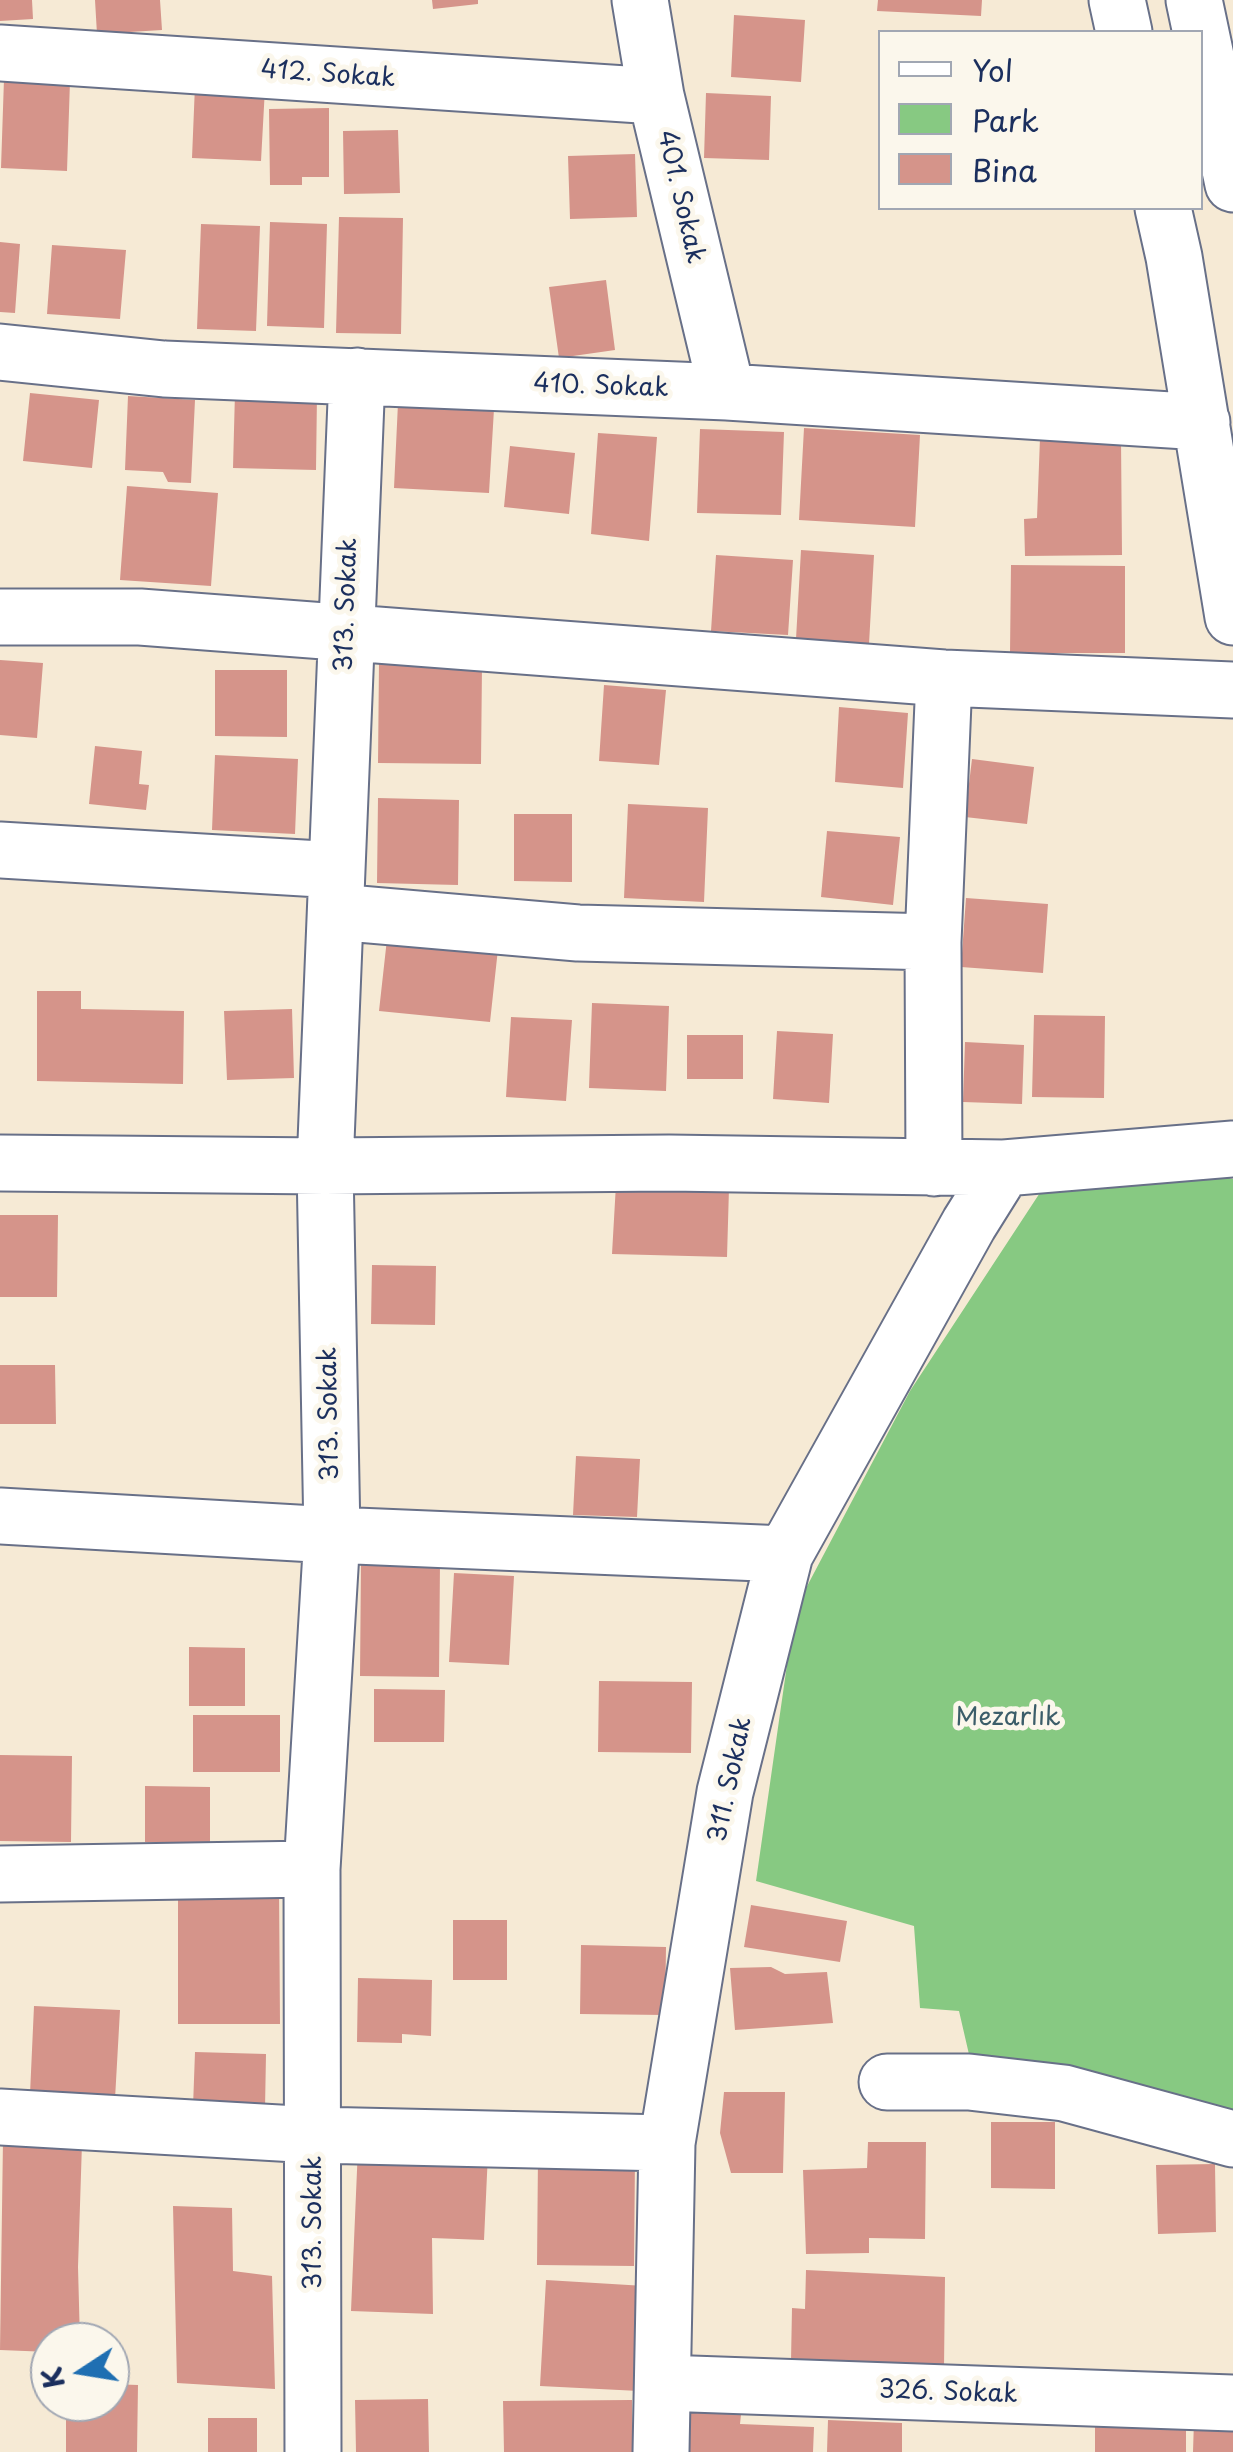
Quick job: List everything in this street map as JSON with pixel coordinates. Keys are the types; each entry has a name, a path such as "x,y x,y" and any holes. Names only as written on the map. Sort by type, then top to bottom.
{"street":[{"name":"401. Sokak","path":"640,0 656,96 727,392"},
{"path":"1117,0 1124,30"},
{"path":"1194,0 1200,30"},
{"path":"1203,42 1233,184"},
{"name":"412. Sokak","path":"0,53 656,96"},
{"path":"1163,210 1233,618"},
{"name":"410. Sokak","path":"0,352 164,369 727,392 1202,422"},
{"name":"313. Sokak","path":"313,2452 312,1869 332,1535 325,1166 357,376"},
{"path":"0,616 140,617 944,678 1233,690"},
{"path":"934,1168 933,942 944,678"},
{"path":"0,850 337,891 578,933 933,942"},
{"path":"0,1163 669,1163 1004,1168 1233,1150"},
{"name":"311. Sokak","path":"661,2452 667,2143 725,1792 784,1554 1004,1168"},
{"path":"0,1516 784,1554"},
{"path":"0,1874 312,1869"},
{"path":"887,2082 969,2082 1064,2093 1233,2140"},
{"path":"0,2117 314,2135 667,2143"},
{"name":"326. Sokak","path":"663,2383 1233,2403"}],"green space":[{"name":"Mezarlık","path":"1209,1173 1233,1179 1233,2113 971,2063 959,2011 920,2008 914,1926 756,1881 795,1609 910,1391 1047,1182"}],"building":[{"path":"0,0 32,0 33,19 0,21"},
{"path":"95,0 160,0 162,30 97,34"},
{"path":"432,0 478,0 478,4 433,9"},
{"path":"878,0 982,0 981,16 877,11"},
{"path":"734,15 805,20 801,82 731,77"},
{"path":"4,79 70,81 67,171 1,168"},
{"path":"195,85 265,88 261,161 192,158"},
{"path":"706,93 771,96 769,160 704,158"},
{"path":"329,108 329,177 302,177 302,185 270,185 269,109"},
{"path":"398,130 400,193 344,194 343,131"},
{"path":"635,154 637,217 570,219 568,156"},
{"path":"339,217 403,218 401,334 336,333"},
{"path":"270,222 327,224 324,328 267,326"},
{"path":"201,224 260,226 256,331 197,329"},
{"path":"0,242 20,244 15,313 0,312"},
{"path":"52,245 126,250 120,319 47,314"},
{"path":"606,280 615,350 559,358 549,287"},
{"path":"235,392 317,394 316,470 233,468"},
{"path":"30,393 99,400 92,468 23,461"},
{"path":"128,396 195,400 191,483 168,482 163,472 125,470"},
{"path":"398,403 494,409 489,493 394,488"},
{"path":"804,428 920,435 915,527 799,520"},
{"path":"700,429 784,432 781,515 697,513"},
{"path":"598,433 657,437 649,541 591,534"},
{"path":"1040,438 1121,439 1122,555 1025,556 1024,519 1037,518"},
{"path":"510,446 575,453 569,514 504,507"},
{"path":"127,486 218,493 211,586 120,580"},
{"path":"801,550 874,555 869,644 796,639"},
{"path":"716,555 793,560 788,635 711,631"},
{"path":"1011,565 1125,566 1125,653 1010,653"},
{"path":"0,660 43,663 37,738 0,735"},
{"path":"379,663 482,665 481,764 378,763"},
{"path":"215,670 287,670 287,737 215,736"},
{"path":"604,685 666,690 659,765 599,761"},
{"path":"839,707 908,713 903,788 835,782"},
{"path":"95,746 142,751 139,784 149,785 146,810 89,804"},
{"path":"215,755 298,759 295,834 212,830"},
{"path":"972,759 1034,767 1027,824 965,817"},
{"path":"378,798 459,800 458,885 377,883"},
{"path":"628,804 708,808 704,902 624,898"},
{"path":"514,814 572,814 572,882 514,881"},
{"path":"827,831 900,837 893,905 821,897"},
{"path":"966,898 1048,904 1043,973 961,967"},
{"path":"387,939 498,949 490,1022 379,1011"},
{"path":"37,991 81,991 81,1009 184,1011 183,1084 37,1081"},
{"path":"592,1003 669,1006 666,1091 589,1088"},
{"path":"292,1009 294,1078 227,1080 224,1011"},
{"path":"1034,1015 1105,1016 1104,1098 1032,1097"},
{"path":"511,1017 572,1020 566,1101 506,1097"},
{"path":"777,1031 833,1034 829,1103 773,1099"},
{"path":"687,1035 743,1035 743,1079 687,1079"},
{"path":"965,1042 1024,1045 1022,1104 963,1102"},
{"path":"616,1184 729,1188 727,1257 612,1254"},
{"path":"0,1215 58,1215 57,1297 0,1297"},
{"path":"372,1265 436,1266 435,1325 371,1324"},
{"path":"0,1365 55,1365 56,1424 0,1424"},
{"path":"576,1456 640,1459 637,1517 573,1515"},
{"path":"361,1561 440,1562 439,1677 360,1676"},
{"path":"454,1573 514,1576 509,1665 449,1662"},
{"path":"189,1647 245,1648 245,1706 189,1706"},
{"path":"599,1681 692,1682 691,1753 598,1752"},
{"path":"374,1689 445,1690 444,1742 374,1742"},
{"path":"193,1715 280,1715 280,1772 193,1772"},
{"path":"0,1755 72,1756 71,1842 0,1841"},
{"path":"145,1786 210,1787 210,1844 145,1842"},
{"path":"178,1886 279,1886 280,2024 178,2024"},
{"path":"751,1905 847,1921 840,1962 744,1947"},
{"path":"453,1920 507,1920 507,1980 453,1980"},
{"path":"581,1945 666,1947 665,2015 580,2014"},
{"path":"771,1967 785,1974 827,1972 833,2023 735,2030 730,1968"},
{"path":"358,1978 432,1980 431,2036 402,2034 402,2043 357,2042"},
{"path":"34,2006 120,2010 115,2099 30,2094"},
{"path":"195,2052 266,2054 265,2109 193,2107"},
{"path":"724,2092 785,2092 783,2173 731,2173 720,2133"},
{"path":"991,2122 1055,2122 1055,2189 991,2188"},
{"path":"3,2140 82,2143 79,2322 30,2322 30,2351 0,2350"},
{"path":"868,2142 926,2142 925,2239 869,2238 869,2253 806,2254 803,2170 867,2168"},
{"path":"358,2147 488,2153 484,2240 432,2238 433,2314 351,2311"},
{"path":"538,2155 635,2156 634,2266 537,2265"},
{"path":"1215,2164 1216,2232 1158,2234 1156,2165"},
{"path":"173,2206 232,2208 233,2271 272,2276 275,2389 177,2383"},
{"path":"806,2270 945,2277 944,2368 791,2361 792,2308 805,2309"},
{"path":"546,2280 645,2286 639,2391 540,2386"},
{"path":"130,2385 138,2385 137,2452 66,2452 66,2422 130,2422"},
{"path":"428,2399 429,2452 356,2452 355,2400"},
{"path":"632,2400 632,2452 504,2452 503,2401"},
{"path":"686,2403 742,2405 740,2424 814,2427 813,2452 683,2452"},
{"path":"208,2418 257,2418 257,2452 208,2452"},
{"path":"828,2420 902,2423 902,2452 827,2452"},
{"path":"1194,2420 1233,2421 1233,2452 1193,2452"},
{"path":"1095,2427 1186,2430 1186,2452 1095,2452"}]}
